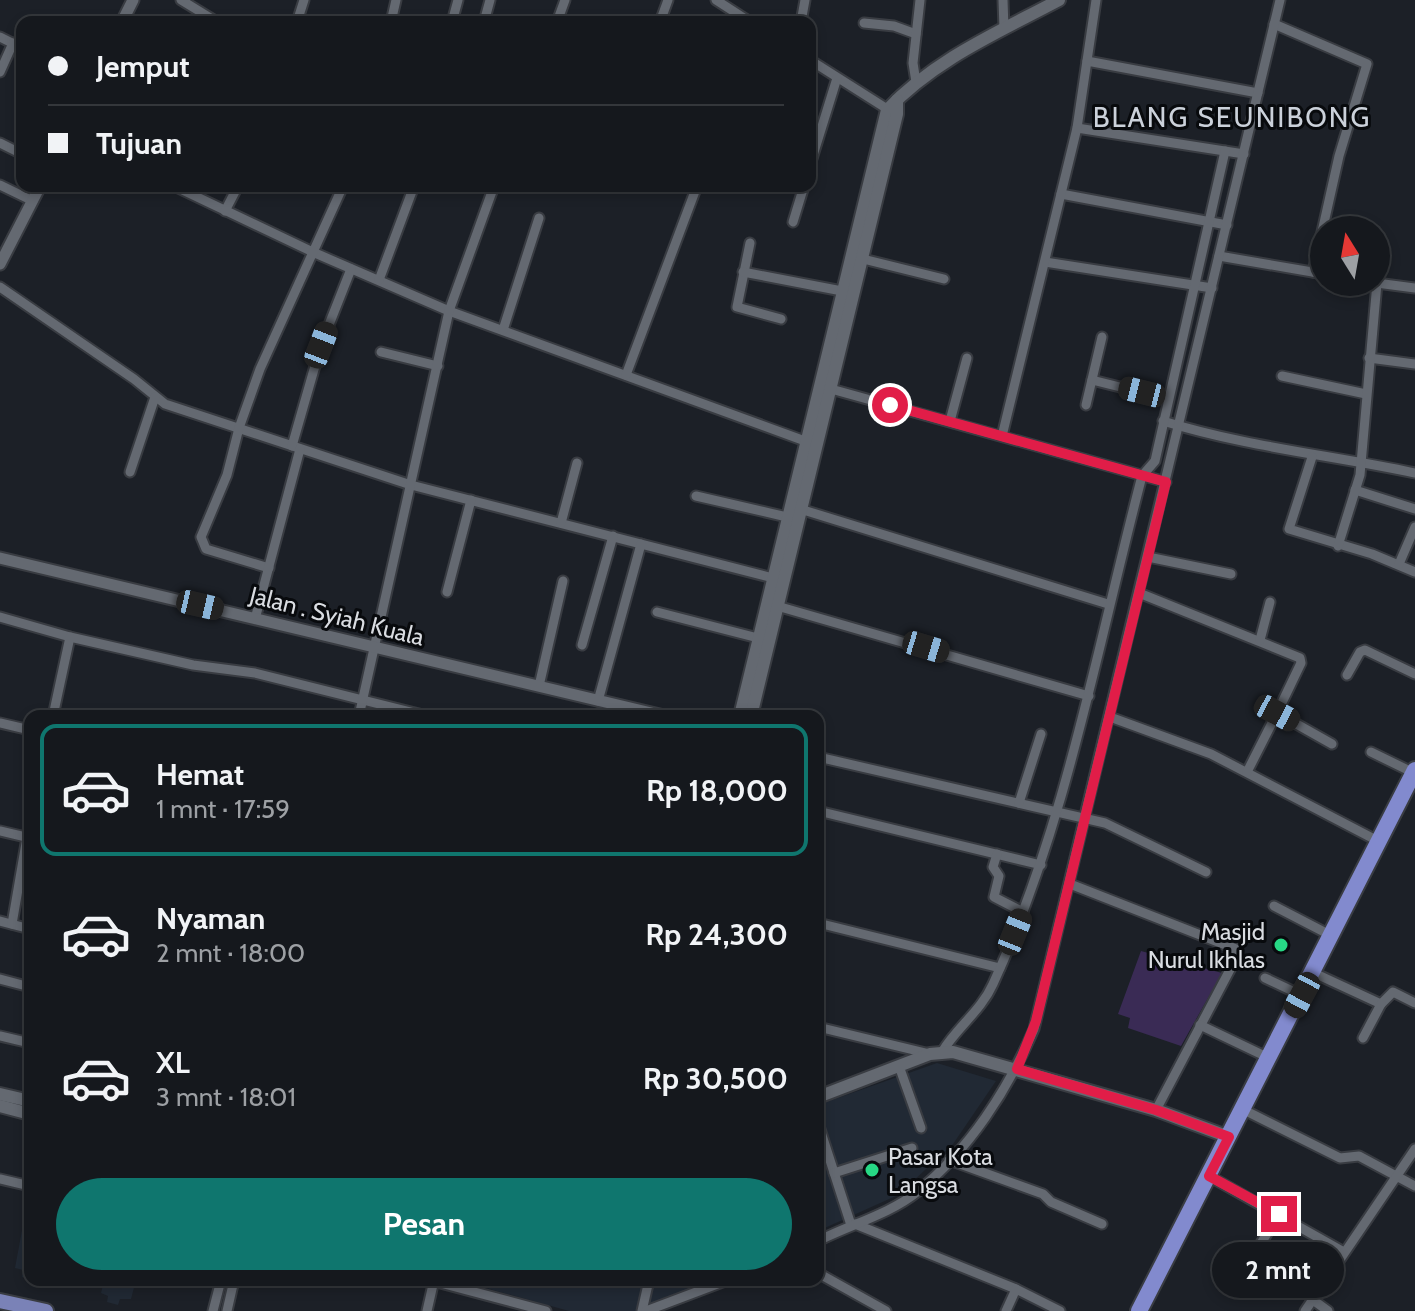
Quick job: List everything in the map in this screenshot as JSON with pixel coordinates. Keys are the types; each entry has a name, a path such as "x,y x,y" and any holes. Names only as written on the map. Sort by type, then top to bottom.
{"highway":[{"path":"1139,1311 1414,772"}],"main road":[{"path":"752,710 759,658 758,638 773,578 784,557 800,509 831,389 832,356 842,291 894,108 916,82 958,53 1059,0"},
{"path":"742,710 777,606 787,517 805,441 863,259 894,108"},
{"path":"824,1095 936,1053 974,1056 1156,1110 1229,1137"},
{"path":"0,1094 24,1100"},
{"path":"0,1106 24,1112"},
{"path":"0,1301 46,1311"}],"street":[{"path":"181,0 207,16"},
{"path":"716,0 741,16"},
{"path":"916,82 920,0"},
{"path":"1003,0 1004,29"},
{"path":"1002,436 1077,128 1096,0"},
{"path":"824,1238 916,1194 970,1139 1017,1069 1034,1029 1280,0"},
{"path":"864,23 894,26 916,34"},
{"path":"1274,24 1367,64 1339,156 1326,216"},
{"path":"0,72 16,49"},
{"path":"1087,61 1258,93"},
{"path":"816,64 894,108"},
{"path":"816,146 837,78"},
{"path":"1077,128 1244,154"},
{"path":"824,1028 936,1053 976,1014 1000,968 1059,813 1089,696 1108,604 1142,476 1155,461 1225,151"},
{"path":"0,185 33,201"},
{"path":"0,264 37,192"},
{"path":"186,192 315,253 449,311 805,441"},
{"path":"225,211 235,192"},
{"path":"269,568 206,549 201,543 227,475 239,428 260,369 340,192"},
{"path":"379,280 412,192"},
{"path":"360,710 449,311 492,192"},
{"path":"626,375 695,192"},
{"path":"793,222 802,192"},
{"path":"1061,194 1227,225"},
{"path":"503,330 539,218"},
{"path":"750,243 737,308 781,319"},
{"path":"1219,256 1310,271"},
{"path":"863,259 944,279"},
{"path":"1045,262 1212,288"},
{"path":"255,619 321,345 351,269"},
{"path":"743,272 842,291"},
{"path":"1390,285 1415,288"},
{"path":"0,287 134,379 165,404 411,485 773,578"},
{"path":"1338,546 1355,490 1360,461 1372,296"},
{"path":"1086,405 1102,337"},
{"path":"381,352 438,366"},
{"path":"950,421 967,358"},
{"path":"1369,358 1415,364"},
{"path":"1282,376 1366,394"},
{"path":"1092,380 1168,399"},
{"path":"831,389 1166,482"},
{"path":"130,472 155,397"},
{"path":"1163,421 1312,457 1360,461 1415,473"},
{"path":"1312,457 1288,526 1415,572"},
{"path":"561,523 577,463"},
{"path":"1355,490 1415,509"},
{"path":"696,496 787,517"},
{"path":"447,592 471,500"},
{"path":"800,509 1108,604"},
{"path":"1399,564 1415,527"},
{"path":"582,645 613,536"},
{"path":"598,701 641,544"},
{"path":"1148,557 1231,574"},
{"name":"Jalan . Syiah Kuala","path":"0,558 638,710"},
{"path":"539,686 563,581"},
{"path":"1139,593 1260,640 1302,661 1247,772"},
{"path":"1260,640 1270,602"},
{"path":"777,606 1089,696"},
{"path":"657,612 758,638"},
{"path":"0,617 70,637 193,665 255,673 403,710"},
{"path":"54,710 70,637"},
{"path":"1347,675 1363,650 1415,674"},
{"path":"1277,713 1332,744"},
{"path":"1110,717 1211,754 1378,841"},
{"path":"0,723 24,729"},
{"path":"1019,803 1041,734"},
{"path":"1371,752 1414,772"},
{"path":"824,758 1086,819 1142,839 1206,872"},
{"path":"824,812 1041,865"},
{"path":"0,831 24,836"},
{"path":"997,854 993,867 999,876 994,897 1023,912"},
{"path":"12,924 24,859"},
{"path":"1070,884 1235,948 1234,962 1156,1110"},
{"path":"1274,906 1330,935"},
{"path":"0,921 24,927"},
{"path":"824,924 1000,968"},
{"path":"1314,973 1381,1004"},
{"path":"1265,978 1302,995"},
{"path":"0,979 24,985"},
{"path":"1363,1038 1381,1004 1393,992 1415,1003"},
{"path":"1200,1025 1269,1058"},
{"path":"0,1036 24,1042"},
{"path":"899,1066 921,1128"},
{"path":"1244,1110 1340,1158 1359,1156 1415,1186"},
{"path":"824,1142 853,1224 1016,1289 1060,1311"},
{"path":"834,1173 912,1148"},
{"path":"1305,1311 1342,1251 1415,1149"},
{"path":"949,1160 1043,1194 1051,1202 1102,1224"},
{"path":"1209,1176 1342,1251"},
{"path":"0,1179 24,1185"},
{"path":"1244,1271 1279,1214"},
{"path":"824,1276 886,1311"},
{"path":"213,1311 219,1286"},
{"path":"227,1311 233,1286"},
{"path":"427,1311 431,1286"},
{"path":"454,1286 546,1311"},
{"path":"648,1286 644,1311 712,1286"},
{"path":"1006,1311 1016,1289"},
{"path":"1313,1300 1328,1311"}],"shaded area":[{"path":"1141,951 1222,973 1181,1046 1128,1028 1130,1018 1118,1014"},
{"name":"Pasar Kota Langsa","path":"937,1063 996,1081 953,1144 898,1195 824,1228 824,1103"},
{"path":"24,1219 24,1278 23,1270 15,1268"},
{"path":"103,1286 134,1286 131,1299 120,1299 118,1305 107,1302 108,1296 101,1293"},
{"path":"479,1286 697,1286 639,1311 569,1311"}],"place":[{"name":"Masjid Nurul Ikhlas","path":"1281,945"},
{"name":"Pasar Kota Langsa","path":"872,1170"}],"district":[{"name":"BLANG SEUNIBONG","path":"1232,117"}],"route":[{"path":"890,405 1166,482 1034,1029 1017,1069 1156,1110 1229,1137 1209,1176 1279,1214"}]}
